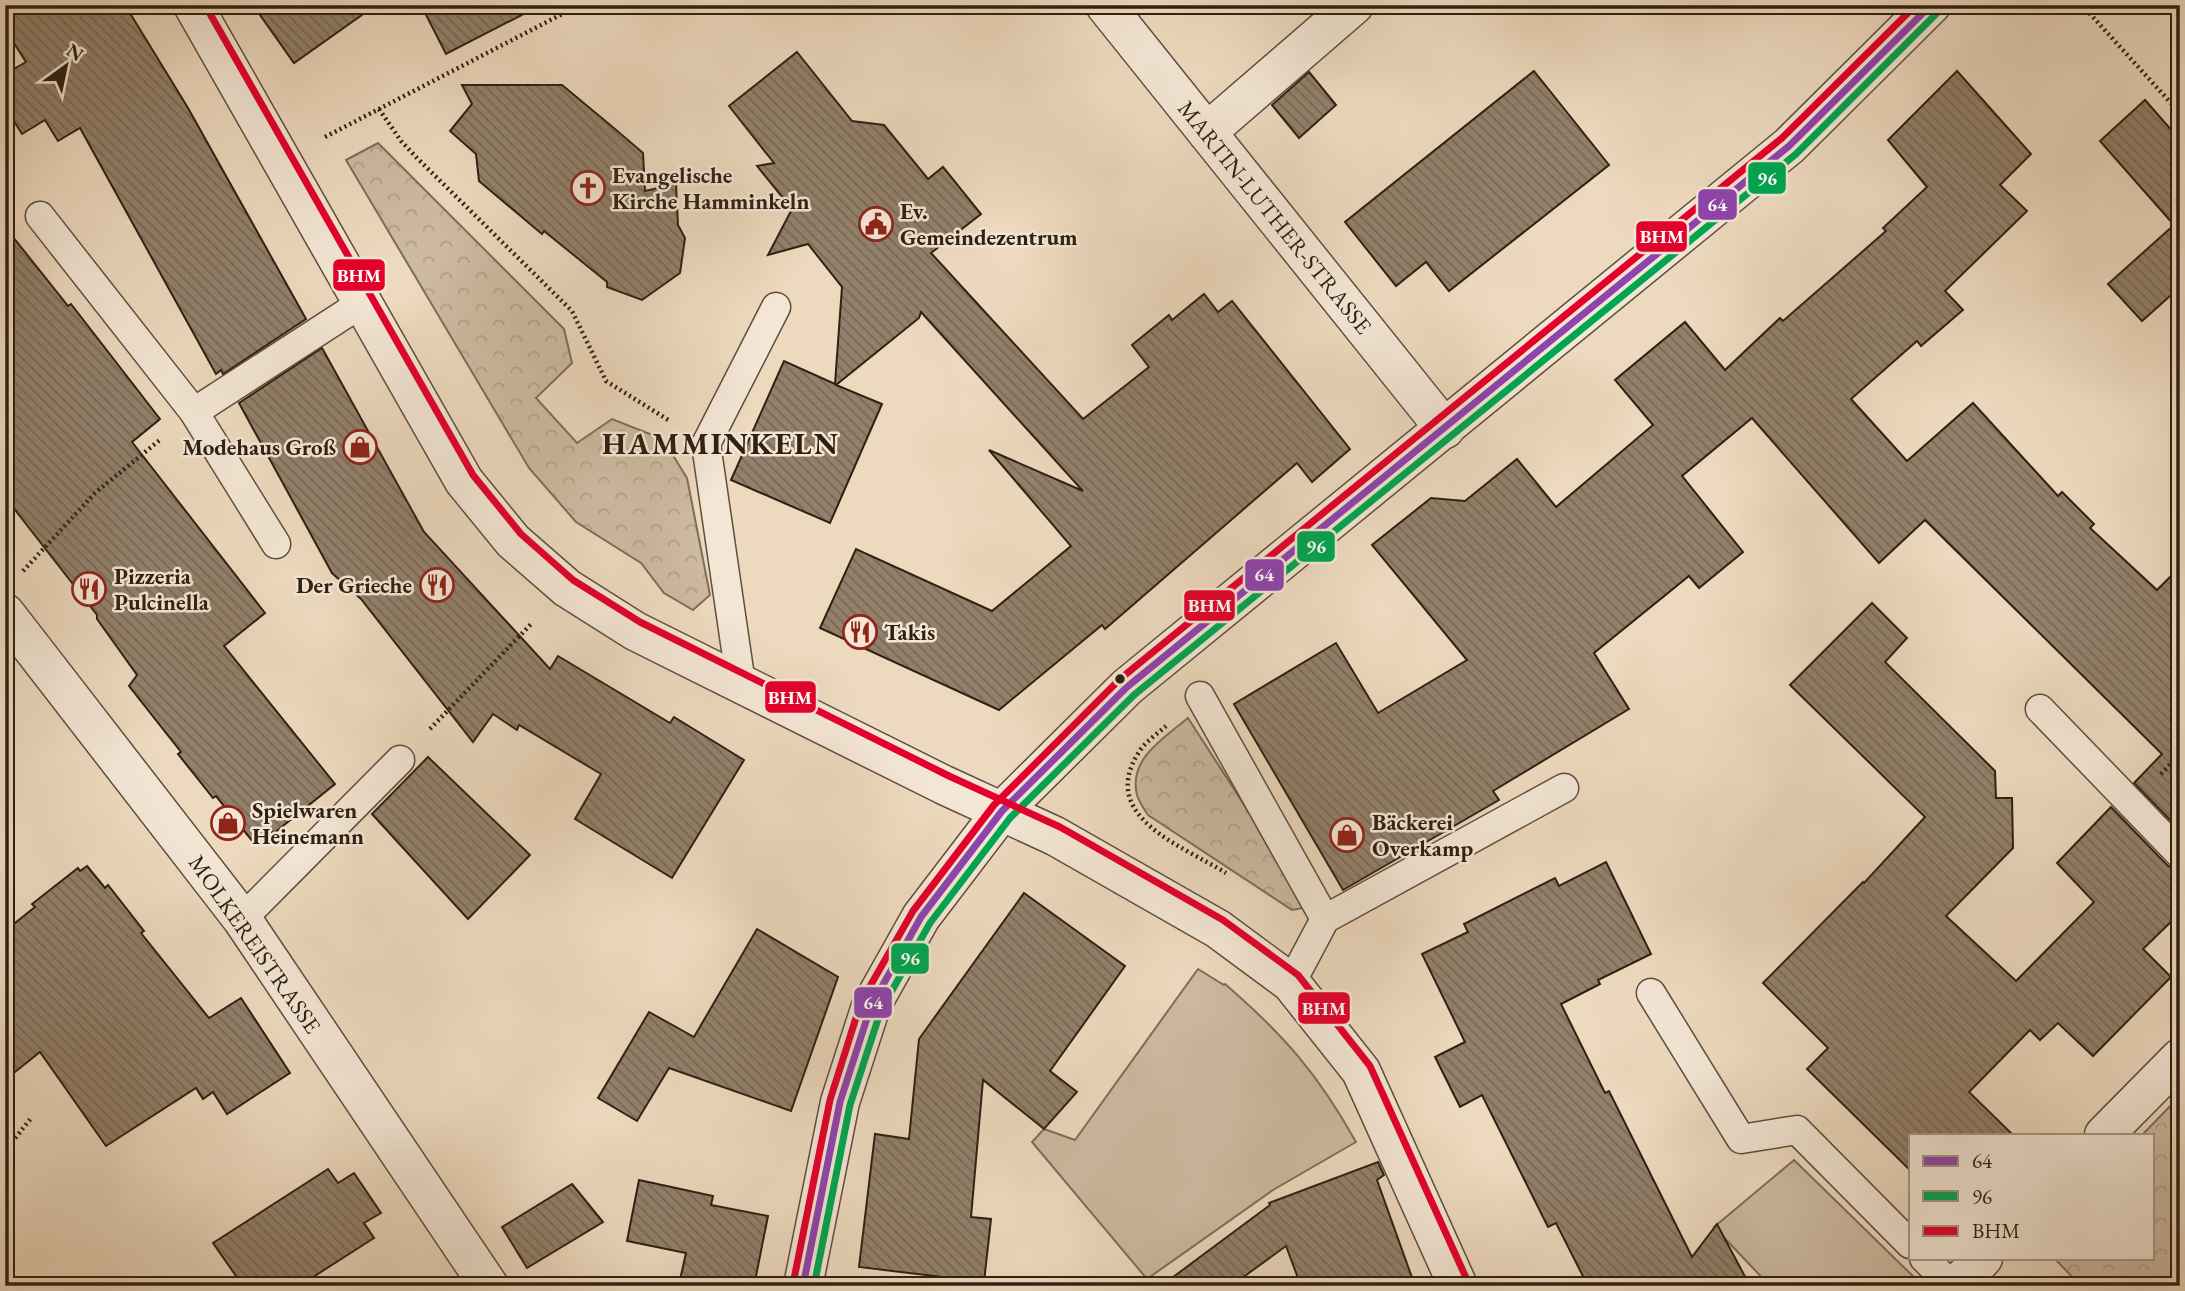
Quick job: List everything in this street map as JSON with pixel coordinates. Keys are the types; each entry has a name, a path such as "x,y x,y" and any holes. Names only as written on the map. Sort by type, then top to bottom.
{"street":[{"path":"193,5 464,481 513,541 568,588 635,631 943,785 1055,836 1218,929 1291,983 1361,1071 1458,1286"},
{"name":"MARTIN-LUTHER-STRASSE","path":"1105,5 1445,429"},
{"path":"1207,132 1354,5"},
{"path":"803,1286 840,1102 871,1006 921,917 1002,811 1127,687 1789,146 1931,5"},
{"name":"MOLKEREISTRASSE","path":"10,597 242,919 489,1286"},
{"path":"2105,1134 2180,1058"},
{"path":"1954,1286 1981,1260"}],"lane":[{"path":"40,216 194,412 276,544"},
{"path":"194,412 362,303"},
{"path":"741,684 706,444 776,307"},
{"path":"1200,695 1325,919"},
{"path":"2040,709 2180,854"},
{"path":"242,919 400,760"},
{"path":"1291,983 1325,919 1564,788"},
{"path":"1651,993 1741,1139 1797,1130 1909,1243"},
{"path":"1926,1260 1954,1286"}],"path":[{"path":"281,160 568,11 574,5"},
{"path":"2082,5 2180,113"},
{"path":"379,109 401,141 417,158 572,311 606,381 706,444"},
{"path":"10,597 95,493 194,412"},
{"path":"400,760 568,588"},
{"path":"1200,695 1140,750 1129,771 1128,795 1137,816 1153,829 1230,876"},
{"path":"5,1151 32,1117"}],"green space":[{"path":"378,143 564,329 572,363 536,398 577,443 612,419 663,439 687,478 710,595 693,610 664,593 641,563 576,522 529,468 346,160"},
{"path":"1188,718 1305,899 1303,908 1292,910 1148,815 1137,795 1138,771 1150,750"},
{"path":"1198,969 1225,984 1282,1038 1328,1096 1356,1142 1273,1190 1147,1279 1032,1142 1044,1129 1075,1140"},
{"path":"2180,1096 2180,1286 2081,1286 2056,1260 2154,1260 2154,1134 2143,1134"},
{"path":"1794,1160 1920,1283 1918,1286 1770,1286 1714,1227"}],"building":[{"path":"5,5 125,5 188,108 306,319 223,374 221,370 216,374 80,128 58,141 45,120 22,134 5,107 5,74 26,62 5,29"},
{"path":"253,5 376,5 294,63"},
{"path":"421,5 541,5 446,54"},
{"path":"797,52 852,121 884,125 928,179 943,167 981,214 931,253 1083,419 1149,367 1132,345 1169,315 1172,320 1204,294 1218,312 1232,301 1350,449 1312,482 1297,463 1105,629 1102,625 999,710 820,628 856,549 992,611 1071,546 989,450 1083,491 921,312 919,318 836,385 882,404 830,523 731,480 784,361 835,384 842,287 808,244 768,255 792,209 757,166 774,163 729,106"},
{"path":"1534,71 1609,165 1449,291 1426,262 1396,286 1345,222"},
{"path":"1957,71 2031,154 2000,185 2027,211 1945,291 1963,310 1921,346 1917,341 1851,399 1907,461 1973,403 2058,496 2062,492 2094,524 2090,528 2157,590 2180,567 2180,830 2134,783 2162,754 1925,520 1879,563 1752,418 1682,476 1743,552 1699,588 1689,576 1594,653 1629,709 1493,791 1499,800 1343,890 1234,704 1336,643 1378,713 1467,660 1372,545 1431,498 1465,501 1517,459 1556,507 1653,425 1615,380 1685,322 1725,370 1780,318 1783,321 1886,231 1883,228 1927,187 1888,140"},
{"path":"1309,72 1336,105 1299,138 1272,105"},
{"name":"Evangelische Kirche Hamminkeln","path":"462,85 562,85 643,153 645,191 676,184 678,225 685,238 680,273 642,300 607,287 607,282 544,231 542,234 479,181 476,154 450,131 472,104"},
{"path":"2145,100 2180,140 2180,287 2142,321 2108,284 2174,225 2100,141"},
{"path":"5,227 68,306 71,304 160,419 132,442 265,613 224,646 335,784 273,834 271,830 254,843 216,796 213,798 129,686 137,675 97,619 97,615 5,497"},
{"path":"322,348 424,532 550,669 558,656 670,723 674,717 744,760 672,878 575,819 601,774 519,725 517,730 493,714 473,742 361,599 332,573 239,403"},
{"path":"1872,603 1907,638 1885,662 1995,771 1996,798 2012,798 2013,848 1946,916 2016,981 2094,902 2057,863 2111,807 2168,866 2180,870 2180,913 2143,949 2171,977 2093,1056 2058,1023 2040,1040 2030,1030 1969,1092 2012,1134 1909,1134 1909,1169 1807,1069 1828,1048 1763,983 1864,883 1925,817 1790,685"},
{"path":"428,757 530,855 468,919 372,814"},
{"path":"1606,862 1651,954 1598,980 1600,984 1561,1004 1605,1093 1609,1091 1692,1257 1717,1224 1750,1286 1588,1286 1556,1223 1548,1227 1482,1095 1460,1107 1435,1057 1465,1042 1422,954 1468,932 1464,924 1555,878 1559,886"},
{"path":"87,866 105,888 108,885 144,931 141,933 209,1018 241,998 290,1073 227,1114 213,1092 203,1099 196,1088 106,1146 40,1052 5,1080 5,931 35,907 32,904 78,868 80,871"},
{"path":"1024,893 1125,966 1050,1071 1077,1092 1044,1129 983,1080 971,1217 991,1219 984,1282 859,1267 875,1134 909,1139 919,1039"},
{"path":"757,929 838,977 791,1111 669,1068 637,1121 598,1098 649,1012 694,1037"},
{"path":"1378,1162 1384,1175 1377,1180 1415,1286 1301,1286 1286,1246 1231,1286 1161,1286 1270,1205 1269,1203"},
{"path":"328,1169 338,1183 354,1173 381,1213 364,1223 374,1238 299,1286 243,1286 213,1243"},
{"path":"639,1180 713,1196 711,1205 768,1216 754,1286 710,1286 680,1280 686,1253 627,1241"},
{"path":"572,1184 603,1222 527,1268 502,1227"}],"transit line":[{"name":"BHM","path":"205,5 473,475 521,534 573,580 640,622 949,776 1060,827 1223,920 1298,975 1370,1066 1468,1282"},
{"name":"BHM","path":"793,1284 830,1100 861,1002 913,911 994,805 1120,679 1782,138 1916,5"},
{"name":"64","path":"803,1286 840,1102 871,1006 921,917 1002,811 1127,687 1789,146 1931,5"},
{"name":"96","path":"814,1286 850,1105 881,1010 930,923 1010,818 1134,695 1796,154 1938,12"}],"place":[{"name":"Evangelische Kirche Hamminkeln","path":"588,188"},
{"name":"Ev. Gemeindezentrum","path":"876,224"},
{"name":"Modehaus Groß","path":"360,447"},
{"name":"Der Grieche","path":"437,585"},
{"name":"Pizzeria Pulcinella","path":"89,589"},
{"name":"Takis","path":"860,632"},
{"name":"Spielwaren Heinemann","path":"228,823"},
{"name":"Bäckerei Overkamp","path":"1347,835"}],"district":[{"name":"HAMMINKELN","path":"721,443"}]}
